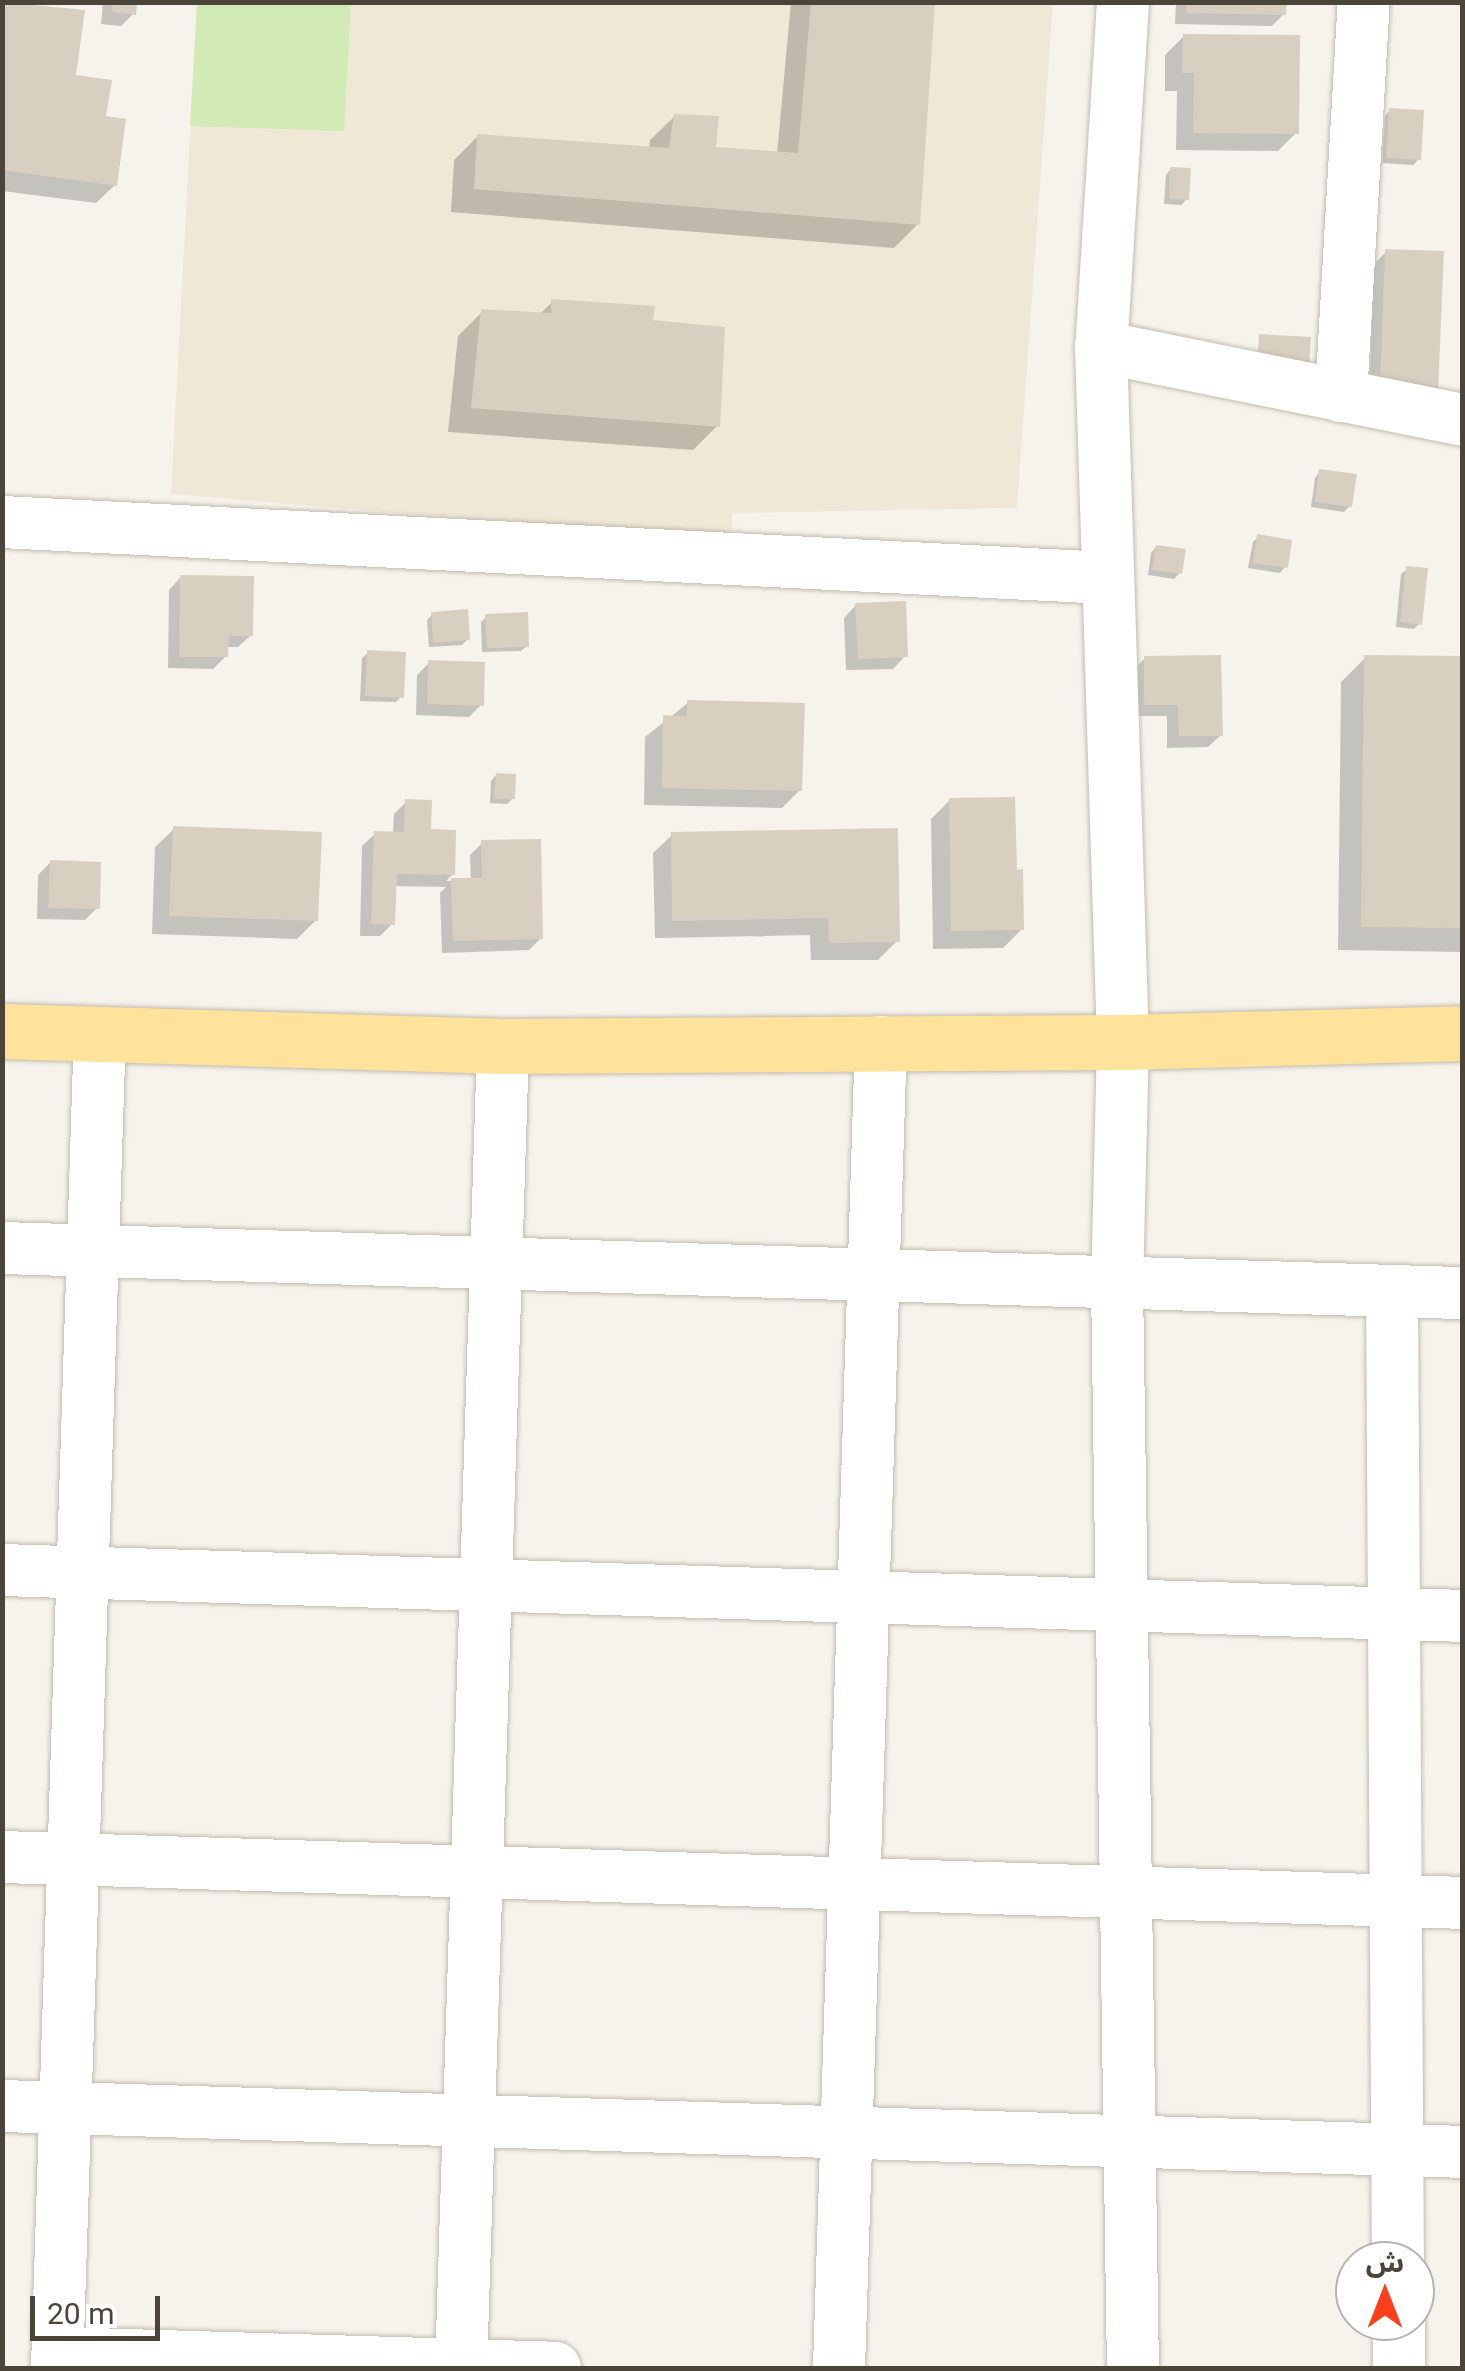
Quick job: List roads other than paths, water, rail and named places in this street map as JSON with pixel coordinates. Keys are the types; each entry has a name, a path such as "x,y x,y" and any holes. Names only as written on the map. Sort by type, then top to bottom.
{"main road":[{"path":"2,1031 502,1046 1123,1042 1462,1033"}],"street":[{"path":"1123,2 1100,348 1123,1042 1117,1282 1133,2368"},
{"path":"1341,396 1364,2"},
{"path":"1100,348 1462,420"},
{"path":"2,522 1108,578"},
{"path":"100,1032 58,2361 555,2368"},
{"path":"840,2368 881,1042"},
{"path":"460,2367 502,1046"},
{"path":"2,1248 1462,1293"},
{"path":"1392,1291 1398,2241"},
{"path":"2,1570 1462,1616"},
{"path":"2,1858 1462,1903"},
{"path":"2,2106 1462,2152"},
{"path":"1398,2341 1399,2368"}]}
